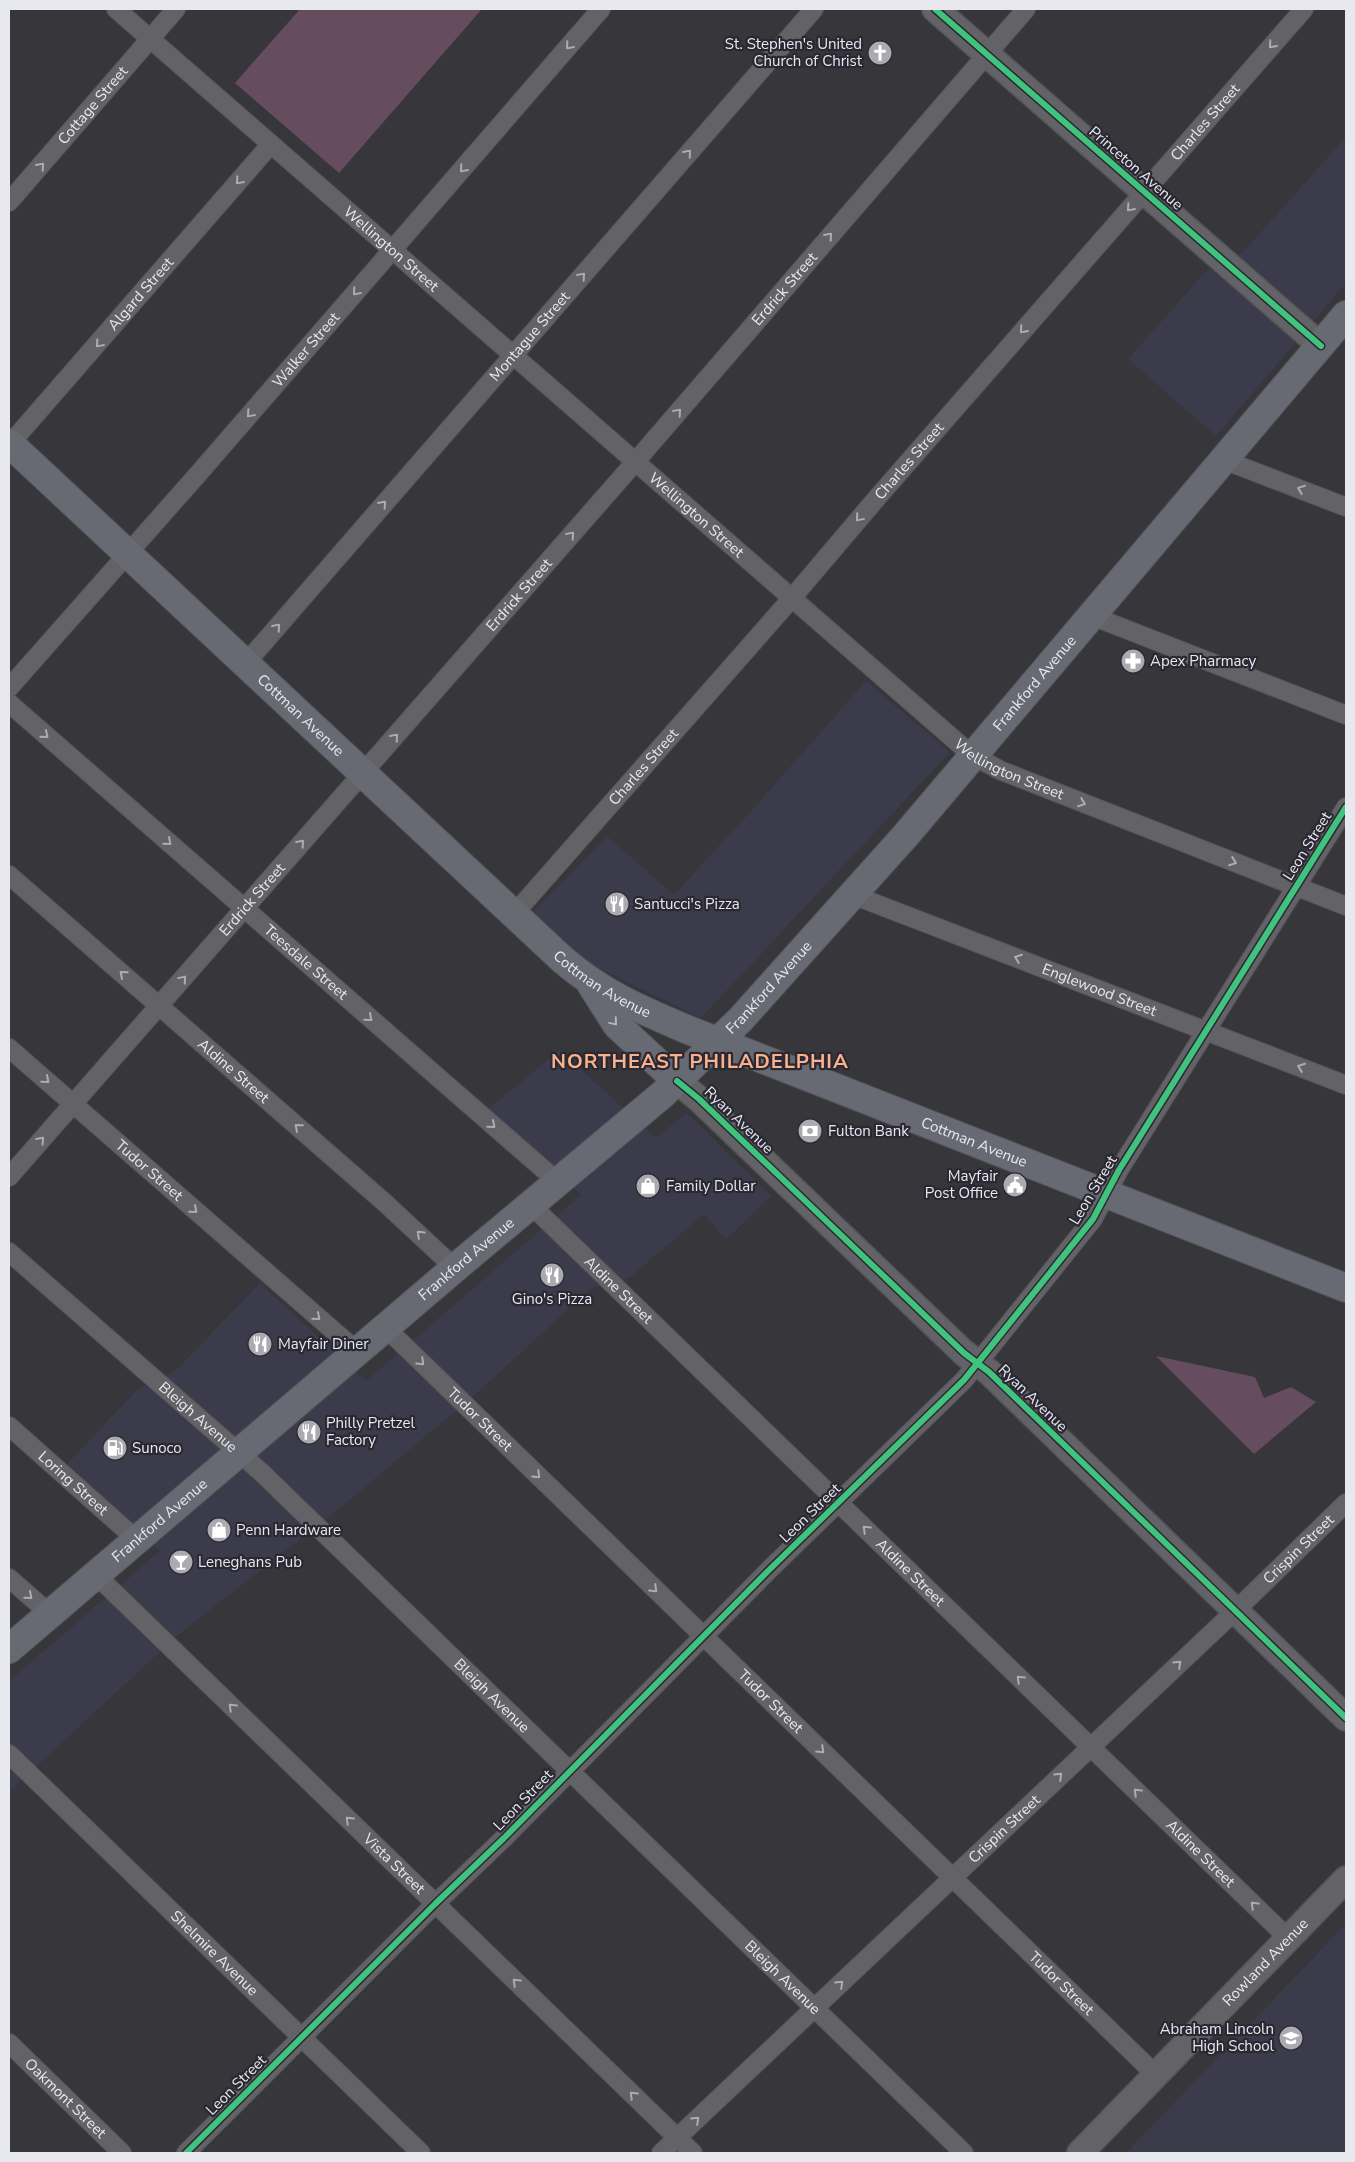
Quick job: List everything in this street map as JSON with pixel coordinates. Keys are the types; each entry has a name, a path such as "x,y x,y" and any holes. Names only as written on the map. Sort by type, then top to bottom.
{"main road":[{"name":"Frankford Avenue","path":"9,1649 677,1080 740,1020 973,756 1346,316"},
{"name":"Cottman Avenue","path":"9,443 514,914 588,980 630,1005 718,1041 1346,1288"},
{"path":"588,980 617,1026 677,1080"}],"street":[{"name":"Wellington Street","path":"116,9 973,756 1002,772 1346,906"},
{"name":"Cottage Street","path":"9,202 176,9"},
{"name":"Walker Street","path":"9,688 128,554 600,9"},
{"name":"Montague Street","path":"245,664 814,9"},
{"name":"Princeton Avenue","path":"935,9 1321,346"},
{"name":"Erdrick Street","path":"9,1177 636,461 1026,9"},
{"name":"Charles Street","path":"514,914 792,598 876,499 1304,9"},
{"name":"Algard Street","path":"9,443 271,144"},
{"path":"1224,460 1346,507"},
{"path":"1092,616 1346,715"},
{"name":"Teesdale Street","path":"9,703 558,1182"},
{"name":"Leon Street","path":"186,2153 435,1904 504,1838 703,1636 964,1380 1093,1219 1119,1170 1346,807"},
{"name":"Aldine Street","path":"9,875 384,1202 455,1268"},
{"name":"Englewood Street","path":"852,895 1346,1085"},
{"name":"Tudor Street","path":"9,1048 358,1352"},
{"name":"Ryan Avenue","path":"677,1080 977,1364 996,1379 1346,1718"},
{"name":"Aldine Street","path":"531,1205 1289,1939"},
{"name":"Bleigh Avenue","path":"9,1252 239,1453 964,2153"},
{"name":"Tudor Street","path":"386,1328 1156,2075"},
{"name":"Loring Street","path":"9,1426 137,1540"},
{"name":"Crispin Street","path":"661,2153 1235,1611 1346,1503"},
{"name":"Vista Street","path":"96,1575 693,2153"},
{"path":"9,1578 50,1614"},
{"name":"Shelmire Avenue","path":"9,1754 421,2153"},
{"name":"Rowland Avenue","path":"1080,2153 1346,1879"},
{"name":"Oakmont Street","path":"9,2043 122,2153"}],"shaded area":[{"path":"300,9 482,9 339,173 235,83"},
{"path":"1346,137 1346,283 1216,436 1128,359 1209,268 1218,276 1246,249"},
{"path":"866,681 950,752 701,1018 586,962 533,912 607,836 674,895"},
{"path":"560,1050 656,1138 687,1113 771,1196 726,1240 704,1214 629,1278 590,1289 475,1395 329,1517 178,1635 9,1792 9,1681 160,1551 65,1466 137,1390 175,1371 260,1283 366,1381 581,1195 488,1109"},
{"path":"1156,1356 1255,1377 1264,1398 1291,1387 1316,1402 1254,1454"},
{"name":"Abraham Lincoln High School","path":"1346,1924 1346,2153 1126,2153"}],"cycle path":[{"path":"935,9 1321,346"},
{"path":"186,2153 435,1904 504,1838 769,1570 964,1380 1093,1219 1119,1170 1346,807"},
{"path":"677,1081 699,1099 964,1353 989,1372 1346,1718"}],"place":[{"name":"St. Stephen's United Church of Christ","path":"880,53"},
{"name":"Apex Pharmacy","path":"1133,661"},
{"name":"Santucci's Pizza","path":"617,904"},
{"name":"Fulton Bank","path":"810,1131"},
{"name":"Mayfair Post Office","path":"1015,1185"},
{"name":"Family Dollar","path":"648,1186"},
{"name":"Gino's Pizza","path":"552,1275"},
{"name":"Mayfair Diner","path":"260,1344"},
{"name":"Philly Pretzel Factory","path":"309,1432"},
{"name":"Sunoco","path":"115,1448"},
{"name":"Penn Hardware","path":"219,1530"},
{"name":"Leneghans Pub","path":"181,1562"},
{"name":"Abraham Lincoln High School","path":"1291,2038"}],"district":[{"name":"NORTHEAST PHILADELPHIA","path":"700,1061"}]}
